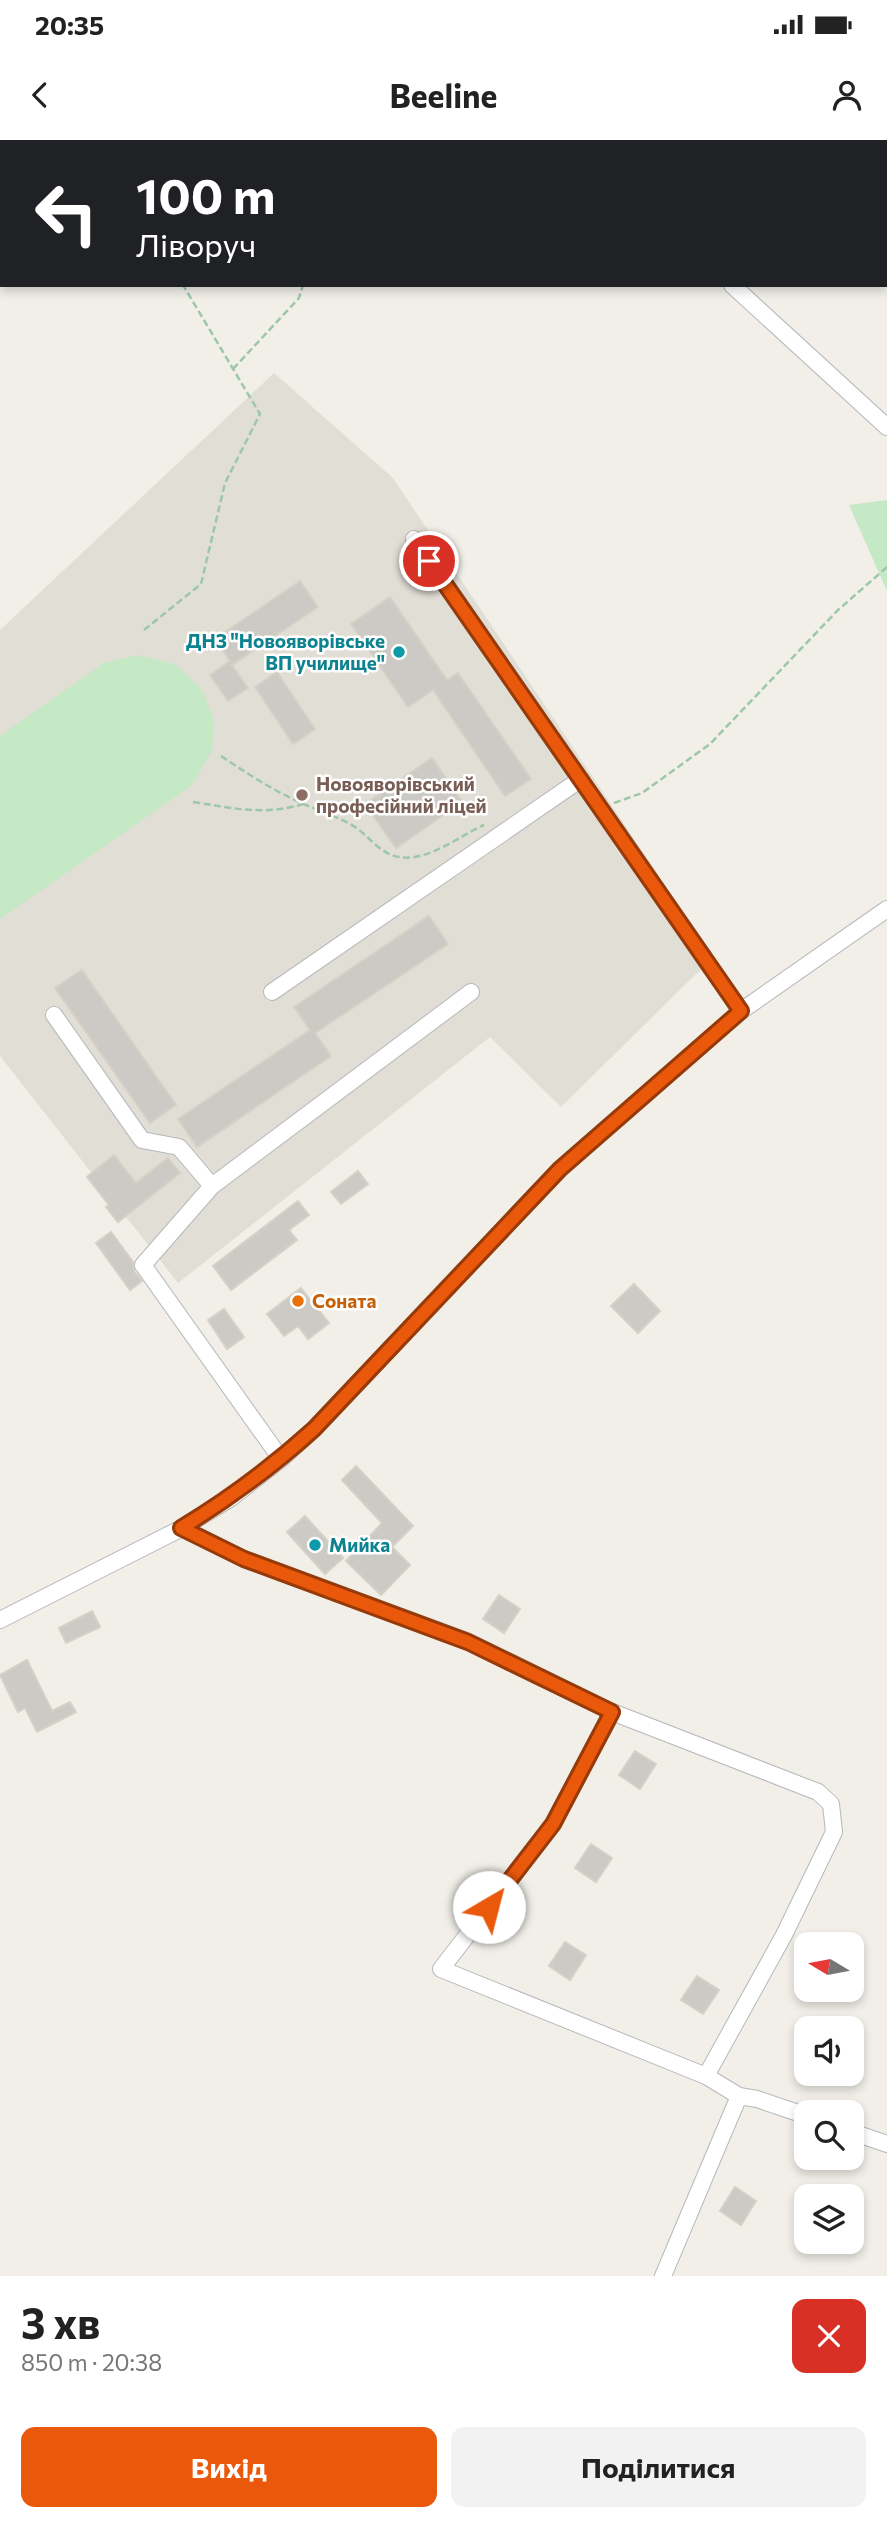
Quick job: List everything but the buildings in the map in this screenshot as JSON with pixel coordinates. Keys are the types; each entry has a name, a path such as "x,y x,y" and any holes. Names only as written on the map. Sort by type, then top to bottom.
{"street":[{"path":"734,287 887,427"},
{"path":"414,539 741,1011"},
{"path":"272,992 581,779"},
{"path":"0,1620 181,1528 231,1497 281,1459 314,1429 560,1169 741,1011 887,909"},
{"path":"281,1459 143,1265 212,1186 471,992"},
{"path":"54,1015 142,1140 179,1147 212,1186"},
{"path":"181,1528 244,1559 468,1642 612,1712 818,1792 831,1804 834,1832 784,1935 706,2076"},
{"path":"612,1712 553,1824 442,1969 706,2076 739,2096 794,2112"},
{"path":"663,2276 739,2096"},
{"path":"864,2136 887,2144"}],"path":[{"path":"144,630 201,584 225,483 260,414 184,287"},
{"path":"233,369 299,298 302,287"},
{"path":"194,802 239,809 279,811 303,804"}],"shaded area":[{"name":"Новояворівський професійний ліцей","path":"274,373 393,478 715,960 695,975 561,1107 490,1037 178,1283 0,1056 0,630"}],"green space":[{"path":"887,500 887,591 849,505"},
{"path":"138,655 175,664 203,691 214,721 212,751 191,786 0,919 0,736 104,663"}],"place":[{"name":"ДНЗ \"Новояворівське ВП училище\"","path":"399,652"},
{"name":"Новояворівський професійний ліцей","path":"302,795"},
{"name":"Соната","path":"298,1301"},
{"name":"Мийка","path":"315,1545"}],"route":[{"path":"429,561 741,1011 560,1169 314,1429 281,1459 231,1497 181,1528 244,1559 468,1642 612,1712 553,1824 489,1907"}]}
